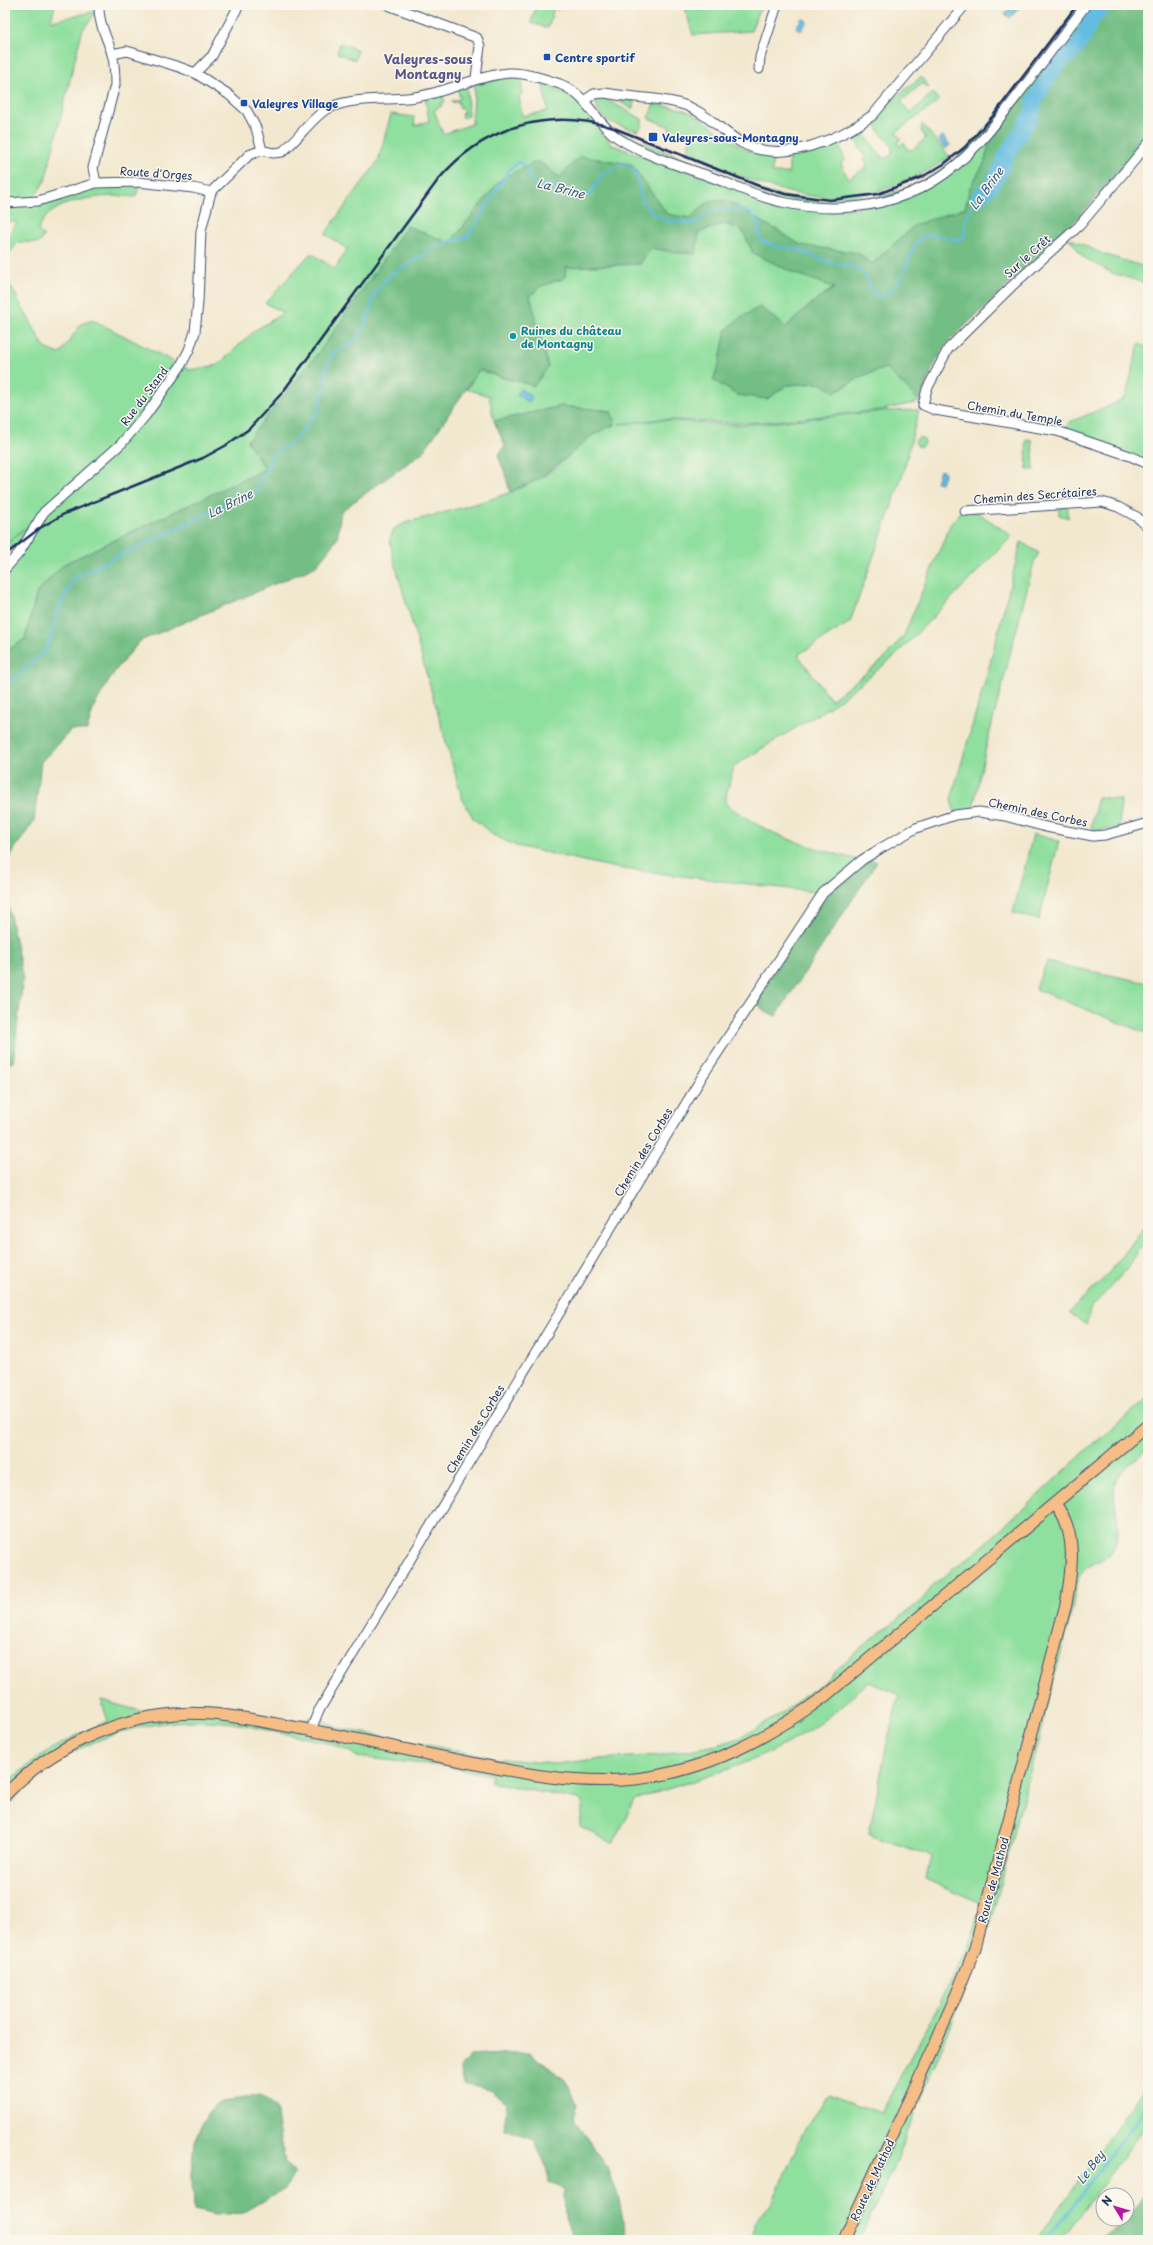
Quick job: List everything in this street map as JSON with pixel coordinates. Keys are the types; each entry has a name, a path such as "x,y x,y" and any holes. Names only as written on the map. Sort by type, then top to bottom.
{"main road":[{"path":"5,1795 36,1767 61,1750 107,1728 145,1718 175,1714 232,1716 311,1730 503,1770 574,1779 635,1779 673,1772 700,1764 747,1746 784,1725 819,1700 1148,1425"},
{"name":"Route de Mathod","path":"844,2240 938,2038 975,1948 1066,1604 1073,1567 1071,1545 1064,1515 1055,1504"}],"street":[{"path":"96,183 93,168 115,85 115,71 112,54 98,16 99,5"},
{"path":"195,73 212,56 239,5"},
{"path":"388,5 477,38 480,46 476,78"},
{"path":"759,69 760,57 777,5"},
{"path":"584,100 594,94 605,93 680,103 697,110 743,144 773,152 821,144 856,128 873,115 965,5"},
{"path":"211,192 249,155 262,150 273,153 282,152 327,109 368,100 407,98 426,94 476,78 512,73 561,85 584,100 610,131 627,143 646,152 781,202 827,209 854,207 882,202 909,193 934,182 973,151 1086,5"},
{"path":"112,54 127,51 195,73 228,94 247,111 256,128 262,150"},
{"name":"Sur le Crêt","path":"923,405 927,389 943,357 953,343 1079,226 1148,144"},
{"name":"Route d'Orges","path":"5,203 38,201 96,183 138,182 193,188 211,192"},
{"name":"Rue du Stand","path":"5,569 19,553 44,512 121,444 146,415 180,367 189,350 195,332 198,302 201,231 211,192"},
{"name":"Chemin du Temple","path":"923,405 934,410 1057,430 1148,464"},
{"name":"Chemin des Secrétaires","path":"965,511 1102,502 1137,517 1148,527"},
{"name":"Chemin des Corbes","path":"311,1730 318,1712 705,1072 823,893 862,860 883,847 916,828 955,815 979,812 1092,836 1105,835 1148,823"}],"green space":[{"path":"5,5 55,5 51,21 97,11 82,31 45,181 32,201 5,203"},
{"path":"536,5 559,5 558,10 554,8 548,28 531,23"},
{"path":"684,5 764,5 757,14 751,31 693,35"},
{"path":"1080,5 1082,5 992,124 961,158 932,178 905,191 867,201 827,205 781,199 648,148 616,133 618,132 763,191 789,197 815,201 841,201 867,199 892,193 916,184 939,171 968,147 997,114"},
{"path":"1086,5 1148,5 1148,139 1065,232 950,340 940,354 932,370 920,402 886,368 862,376 835,392 820,383 787,385 767,399 737,395 713,380 719,365 726,330 741,317 760,307 786,327 817,299 835,288 794,273 753,253 742,230 724,224 699,232 696,254 679,253 651,248 640,264 566,267 565,278 541,286 530,296 548,367 534,386 479,370 423,452 341,511 337,539 315,567 140,641 115,671 94,706 87,730 71,730 41,762 34,821 5,863 5,652 25,639 37,592 64,564 265,469 247,441 323,347 407,226 450,243 502,178 538,161 560,177 580,156 631,164 667,214 690,218 709,201 726,200 801,245 858,253 872,264 915,225 965,208 970,187 984,164 994,126"},
{"path":"340,43 358,50 355,60 337,53"},
{"path":"921,77 929,87 927,88 923,83 901,101 910,113 933,93 939,101 896,132 901,139 897,143 899,146 904,142 907,149 912,150 926,138 921,131 922,124 950,157 899,184 875,192 850,196 825,197 800,194 773,188 745,178 715,166 687,151 692,132 682,128 678,137 669,132 670,127 648,118 654,104 682,109 694,114 746,150 773,155 772,173 789,173 789,154 822,148 841,140 843,143 839,145 845,160 841,163 848,179 867,167 864,155 850,131 869,119 871,126 870,128 867,125 861,130 882,157 887,158 892,154 892,146 878,130 875,114"},
{"path":"504,78 519,78 522,83 522,94 519,96 522,116 548,111 543,85 554,87 580,101 612,145 781,203 855,208 934,182 994,126 984,164 970,187 965,208 915,225 872,264 858,253 801,246 778,230 709,201 690,219 667,214 631,164 560,177 502,178 450,244 323,347 247,441 265,469 64,564 37,592 25,639 5,652 5,570 35,523 22,530 5,545 5,276 45,348 60,354 81,324 93,320 190,370 218,365 254,331 283,313 265,303 311,253 335,269 347,249 325,234 378,161 391,114 414,117 415,126 429,121 425,96 441,91 445,102 441,103 442,106 434,110 443,134 472,124 475,83"},
{"path":"467,82 468,116 463,118 461,114 464,113 462,107 460,108 458,101 452,103 451,101 460,99 457,86"},
{"path":"600,96 642,119 642,126 637,131 615,124 603,117 599,112 596,99"},
{"path":"615,99 635,101 632,109"},
{"path":"140,183 136,197 95,197 65,205 53,211 44,220 38,231 44,236 39,243 18,242 5,259 5,241 17,222 5,222 5,204 97,185"},
{"path":"724,224 743,230 753,253 794,273 835,287 817,299 786,327 760,307 726,330 719,365 714,380 767,399 787,385 820,383 836,392 862,376 886,368 920,402 881,410 766,422 732,423 660,419 619,424 660,420 732,425 766,423 882,411 919,410 902,477 850,622 798,655 831,700 883,660 904,635 950,525 962,509 977,512 1012,536 894,657 834,704 734,766 726,795 726,804 743,816 759,826 808,846 862,861 871,860 802,929 757,1002 750,1003 823,893 616,868 516,846 493,835 473,818 462,798 392,553 390,539 394,529 405,523 490,499 523,487 539,479 557,466 585,441 605,428 615,425 611,411 562,406 494,421 489,396 467,389 479,370 511,381 548,367 530,296 541,286 565,278 566,267 640,264 651,248 679,253 699,232"},
{"path":"1069,238 1103,254 1148,268 1148,284 1112,273 1083,257"},
{"path":"1139,344 1148,348 1148,464 1067,430 1066,426 1070,422 1122,400 1126,395"},
{"path":"562,406 611,411 615,424 591,436 540,478 510,492 505,473 498,456 505,445 494,421"},
{"path":"918,438 922,438 924,442 922,446 918,446 916,444 916,440"},
{"path":"1026,439 1032,440 1034,470 1027,469"},
{"path":"1059,507 1068,507 1068,518 1059,515"},
{"path":"34,524 30,533 5,553 5,546 23,530"},
{"path":"1021,542 1039,553 1034,562 986,747 972,813 955,815 951,799 988,671"},
{"path":"1098,797 1121,800 1119,828 1094,831 1091,826"},
{"path":"1033,834 1059,841 1039,920 1013,913"},
{"path":"871,860 877,862 776,1016 763,1010 757,1002 802,929 839,882"},
{"path":"5,890 23,979 13,1063 5,1063"},
{"path":"1047,962 1148,983 1148,1034 1035,989"},
{"path":"1148,1220 1148,1236 1127,1269 1092,1307 1086,1325 1069,1312 1092,1291 1112,1269"},
{"path":"1148,1398 1148,1449 1135,1459 1117,1479 1114,1494 1118,1532 1112,1551 1110,1554 1084,1570 1078,1580 1072,1610 1001,1884 982,1949 891,2173 859,2240 753,2240 754,2223 771,2204 806,2127 827,2094 881,2113 969,1946 981,1903 926,1879 931,1856 869,1834 886,1747 899,1695 869,1682 839,1708 808,1731 769,1753 712,1775 634,1800 613,1844 580,1827 583,1801 491,1782 491,1775 443,1766 357,1757 343,1748 314,1740 240,1724 210,1721 164,1723 141,1727 97,1741 56,1762 42,1772 5,1809 5,1786 16,1775 40,1756 53,1748 108,1721 101,1700 140,1711 174,1708 231,1709 297,1722 309,1718 318,1712 325,1721 339,1728 494,1758 555,1764 597,1759 662,1755 717,1745 740,1738 779,1715 824,1682 851,1656 921,1601 936,1582 974,1554 1090,1447"},
{"path":"530,2053 565,2080 577,2103 575,2122 608,2168 617,2193 628,2240 573,2240 565,2218 564,2189 548,2183 548,2170 533,2139 504,2129 507,2102 489,2090 464,2084 460,2067 470,2056"},
{"path":"1148,2082 1148,2123 1100,2187 1095,2187 1095,2194 1061,2240 1037,2240"},
{"path":"261,2095 276,2109 285,2163 295,2174 284,2189 243,2213 216,2215 193,2210 192,2174 195,2141 208,2112 217,2103"},
{"path":"1148,2190 1148,2240 1095,2240 1119,2227 1135,2227 1135,2210"}],"water":[{"path":"1012,5 1019,8 1010,18 1005,14"},
{"path":"802,18 807,21 801,31 796,28"},
{"path":"942,135 950,145 945,149 938,139"},
{"path":"520,389 532,397 529,402 517,395"},
{"path":"940,470 945,472 941,483 936,482"}],"waterway":[{"name":"La Brine","path":"979,197 992,184 1000,171 1006,156 1031,116 1035,100 1051,73 1062,58 1071,54 1083,38 1092,18 1104,5"},
{"name":"La Brine","path":"5,687 46,650 61,602 77,576 257,490 272,456 295,440 317,412 326,383 325,371 329,359 336,351 347,346 358,337 365,326 374,295 389,276 439,244 467,237 509,170 519,162 526,166 533,184 553,185 582,196 589,196 602,174 620,165 629,165 635,172 643,202 650,211 669,222 695,223 715,210 740,209 751,213 760,226 758,231 762,241 777,247 794,248 825,261 856,267 865,275 875,295 883,296 890,292 896,285 902,276 915,247 919,240 924,236 935,235 958,240 963,239 965,235 965,219 979,197"},
{"name":"Le Bey","path":"1047,2240 1148,2105"}],"railway":[{"path":"5,555 40,528 64,514 203,458 225,446 249,429 282,393 438,180 455,162 475,147 496,135 518,126 541,121 565,120 589,122 614,128 759,186 785,194 830,200 878,194 922,177 944,164 965,147 993,116 1077,5"}],"place":[{"name":"Centre sportif","path":"547,57"},
{"name":"Valeyres Village","path":"244,103"},
{"name":"Valeyres-sous-Montagny","path":"653,137"},
{"name":"Ruines du château de Montagny","path":"513,336"}],"district":[{"name":"Valeyres-sous Montagny","path":"428,66"}]}
